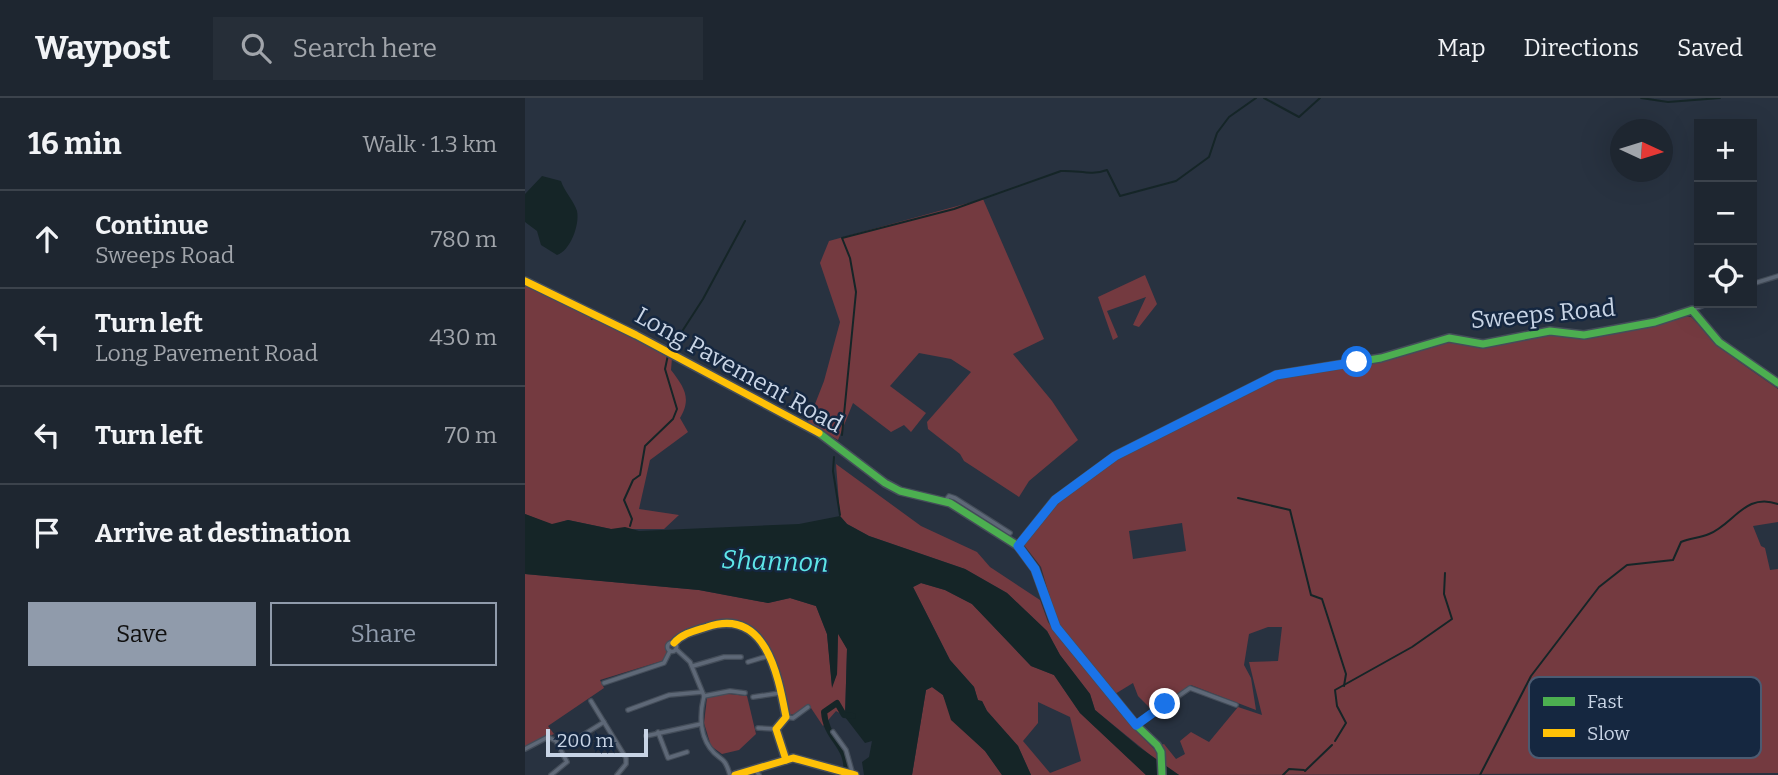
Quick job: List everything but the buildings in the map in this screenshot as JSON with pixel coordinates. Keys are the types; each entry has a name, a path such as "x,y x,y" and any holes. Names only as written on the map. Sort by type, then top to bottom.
{"street":[{"path":"1757,282 1778,275"},
{"name":"Long Pavement Road","path":"525,281 636,335 822,434 885,484 899,491 945,501 1018,546 1035,569 1056,627 1161,752 1162,775"},
{"name":"Sweeps Road","path":"1018,546 1055,500 1095,469 1181,421 1276,375 1395,355 1449,338 1483,344 1550,331 1584,335 1655,322 1697,308"},
{"path":"1692,310 1698,321 1721,342 1762,375 1778,383"},
{"path":"945,501 949,496 955,498 1010,533"},
{"path":"604,683 664,663 681,635 699,628 738,625 754,631 777,670 786,717"},
{"path":"673,648 693,666 703,694 701,724 710,748 726,761 732,775 757,772 793,758 854,775"},
{"path":"748,662 768,656"},
{"path":"693,666 724,657 741,657"},
{"path":"1136,725 1191,688 1236,705"},
{"path":"628,710 669,695 730,691 745,693"},
{"path":"754,697 780,693"},
{"path":"591,701 626,758 626,764 617,775"},
{"path":"786,717 793,718 808,708"},
{"path":"776,729 786,717"},
{"path":"570,743 604,722"},
{"path":"646,736 701,724"},
{"path":"758,728 776,729"},
{"path":"776,729 786,760"},
{"path":"658,732 668,758 687,752"},
{"path":"832,732 846,750 854,775"},
{"path":"525,749 548,737 557,741 567,762 551,775"}],"shaded area":[{"path":"983,199 1044,339 1013,354 1052,401 1078,440 1029,481 1019,497 964,461 960,454 928,429 927,422 971,372 951,359 919,353 890,386 926,413 911,432 904,425 891,432 853,403 838,440 808,422 824,381 840,322 820,263 829,241"},
{"path":"1145,275 1157,304 1139,327 1133,325 1146,297 1107,311 1118,337 1113,340 1098,297"},
{"path":"525,284 588,313 591,320 600,319 672,358 671,370 685,393 684,411 680,418 688,432 650,460 639,509 679,515 664,529 611,529 568,520 552,525 525,514"},
{"path":"1684,316 1691,317 1738,361 1778,389 1778,522 1753,526 1761,546 1765,548 1770,570 1778,569 1778,773 1179,775 1163,764 1161,745 1164,744 1176,759 1185,754 1180,741 1191,732 1209,742 1238,707 1262,715 1249,662 1278,661 1282,627 1268,627 1249,634 1244,665 1251,678 1256,710 1191,685 1153,711 1138,696 1133,683 1115,694 1057,622 1041,567 1024,545 1046,514 1099,468 1162,433 1279,377 1376,360 1448,340 1481,345 1543,333 1576,337 1655,325","holes":["1182,523 1186,551 1133,559 1129,531"]},
{"path":"836,464 921,526 977,552 990,567 1040,600 1048,622 1059,638 1137,732 1158,753 1160,763 1095,710 1090,694 1060,655 1047,631 1007,593 965,569 869,536 847,524 840,516"},
{"path":"525,574 699,590 768,603 790,598 816,606 827,634 832,686 837,674 838,632 847,649 845,716 836,711 823,726 809,705 795,714 788,715 781,678 756,630 712,623 668,642 665,660 600,680 604,688 548,726 554,734 525,747"},
{"path":"921,583 945,590 972,604 1031,666 1054,675 1080,713 1146,775 1031,775 1018,746 987,711 982,701 978,701 974,687 950,660 913,587","holes":["1038,702 1070,717 1081,761 1050,773 1023,741 1038,723"]},
{"path":"932,687 943,695 954,721 985,751 1002,775 912,775 926,690"},
{"path":"720,693 747,696 756,734 739,750 722,754 711,746 704,723 707,698"}],"water":[{"path":"542,176 561,181 577,211 573,237 562,253 557,255 541,245 537,231 525,222 525,194"},
{"name":"Shannon","path":"525,514 552,524 568,520 611,529 625,527 639,531 799,524 840,516 847,524 869,536 965,569 1007,593 1047,631 1060,655 1090,694 1095,710 1139,747 1179,775 1146,775 1080,713 1054,675 1031,666 972,604 945,590 921,583 913,587 950,660 974,687 978,700 982,701 987,711 1018,746 1031,775 1002,775 985,751 951,720 943,695 932,687 926,690 912,775 864,775 862,762 869,757 872,741 865,743 845,717 847,649 838,634 837,674 832,688 827,634 816,606 790,598 768,603 699,590 525,574"}],"waterway":[{"path":"842,435 856,292 850,258 842,238 954,209 1061,171 1090,173 1107,170 1120,196 1176,181 1209,157 1217,133 1229,117 1256,98"},
{"path":"1264,98 1299,117 1320,98"},
{"path":"1641,98 1668,102 1720,98"},
{"path":"670,350 703,299 745,221"},
{"path":"630,526 632,519 624,500 633,480 640,475 645,446 673,419 677,409 665,369 668,355"},
{"path":"834,457 833,471 840,515"},
{"path":"1238,498 1290,510 1311,595 1322,599 1346,674 1344,686"},
{"path":"1530,677 1599,587 1627,565 1673,560 1681,542 1718,529 1748,506 1767,501 1778,504"},
{"path":"1335,741 1346,723 1337,706 1335,690 1412,647 1452,619 1444,594 1445,573"},
{"path":"1480,775 1529,680"},
{"path":"846,775 845,757 829,730 824,712 837,703 844,715 853,716"},
{"path":"1305,771 1332,745"},
{"path":"1283,775 1289,769 1304,770"}],"traffic: fast":[{"path":"1350,363 1381,358 1449,338 1483,344 1550,331 1584,335 1655,322 1692,310 1719,342 1778,383"},
{"path":"819,433 885,483 900,491 950,503 1018,546 1035,569 1056,627 1136,725 1157,745 1161,752 1162,775"}],"traffic: slow":[{"path":"525,281 636,335 819,433"},
{"path":"1018,546 1055,500 1115,456 1276,375 1350,363"},
{"path":"674,643 693,631 727,623 743,627 756,636 766,649 779,682 786,717 776,729 786,760"},
{"path":"735,775 793,758 855,775"}],"route":[{"path":"1165,704 1136,725 1056,627 1045,604 1035,569 1018,546 1055,500 1115,456 1276,375 1357,362"}]}
